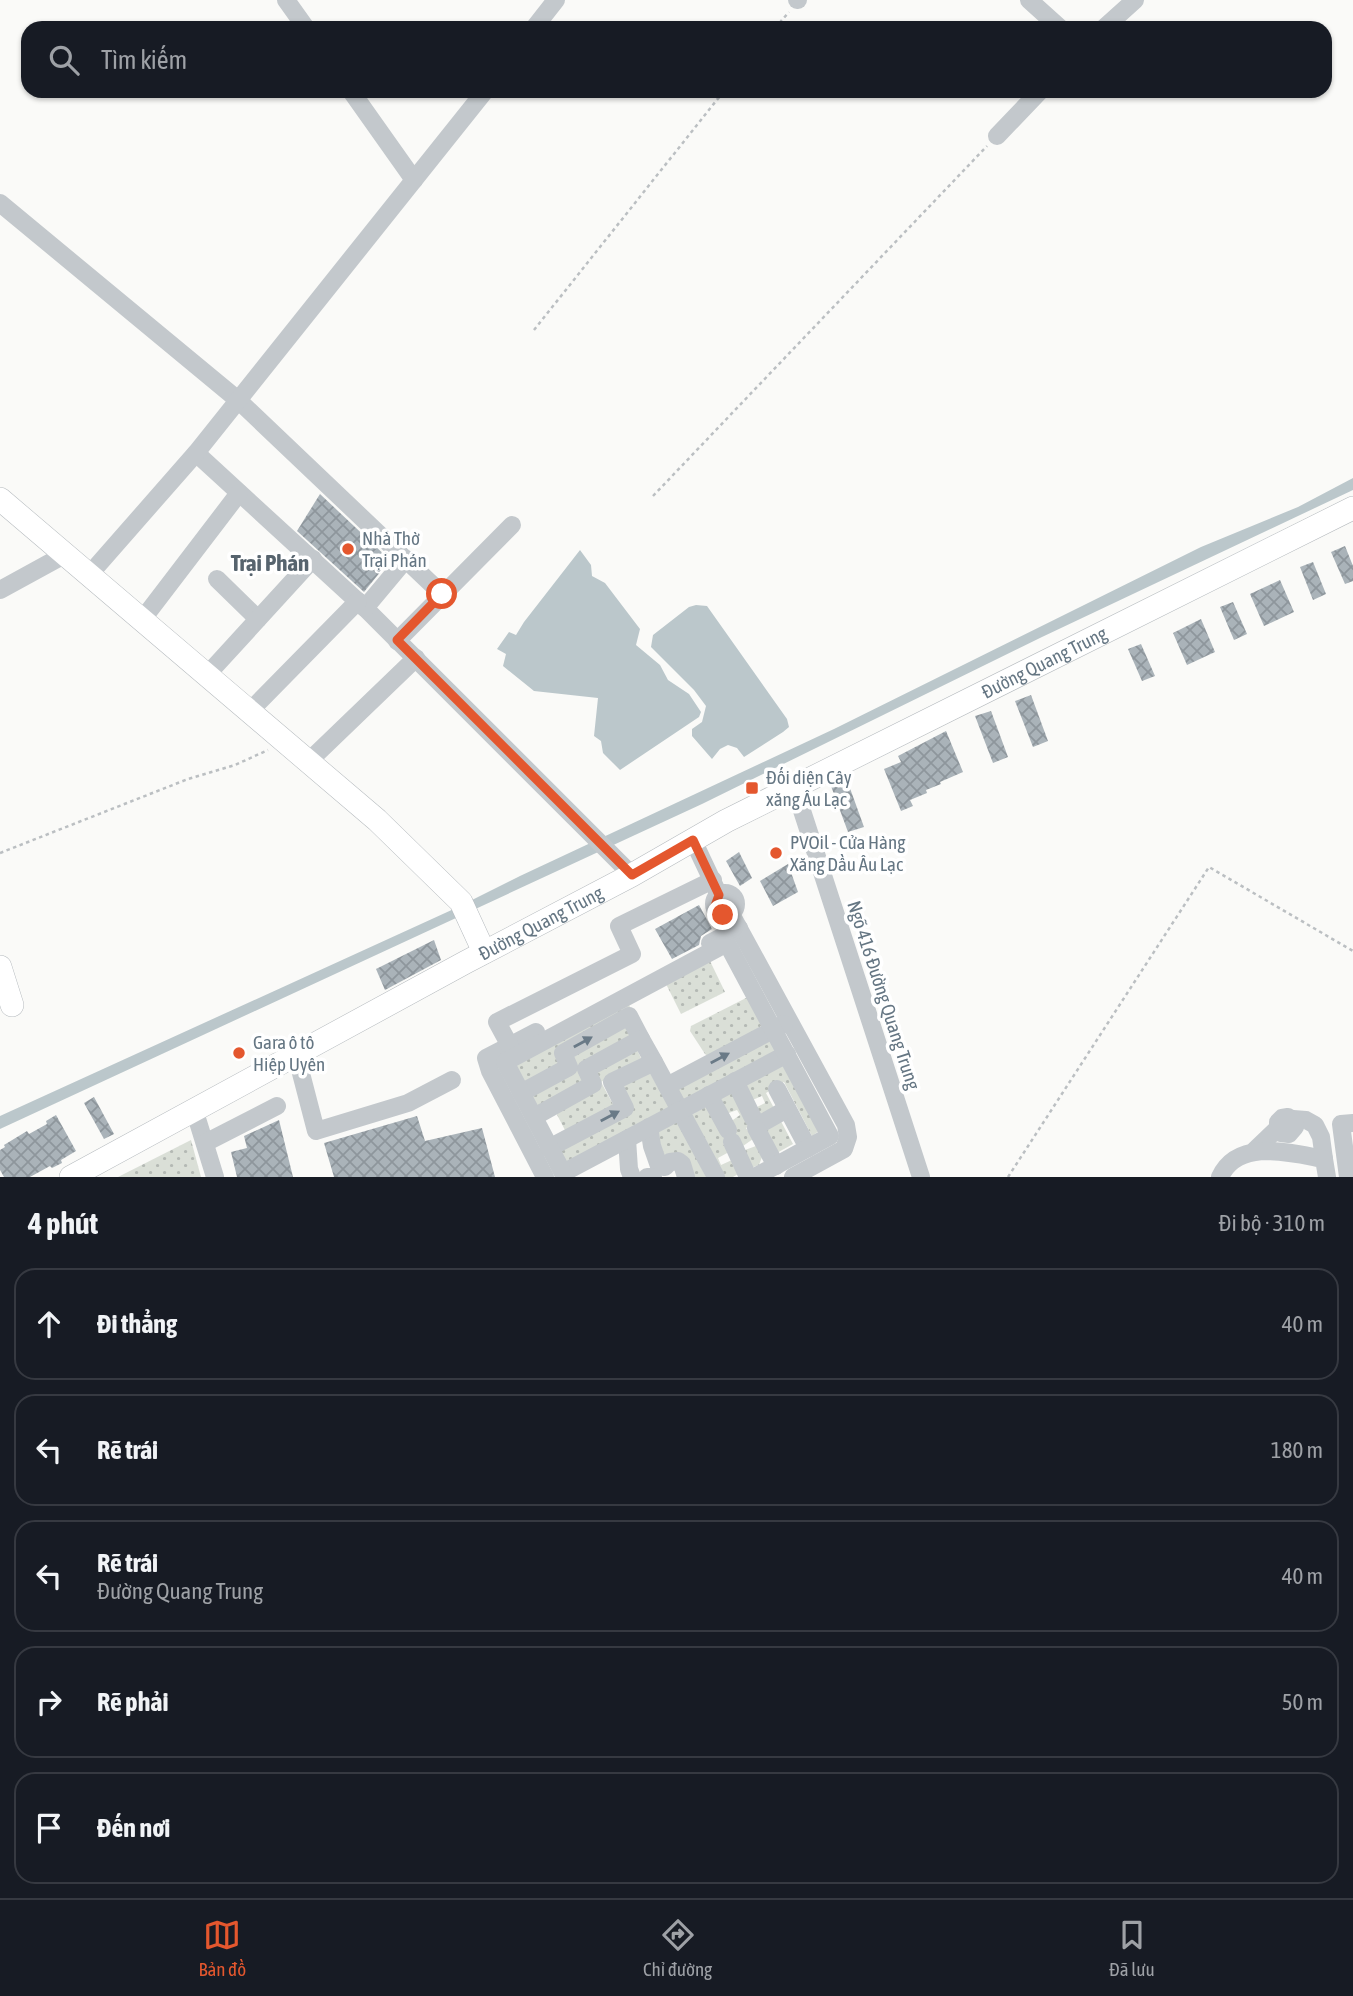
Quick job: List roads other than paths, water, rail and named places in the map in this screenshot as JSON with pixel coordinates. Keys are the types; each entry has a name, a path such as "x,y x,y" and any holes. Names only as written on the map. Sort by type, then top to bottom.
{"main road":[{"path":"0,499 377,820 464,909 484,952"},
{"name":"Đường Quang Trung","path":"71,1177 794,786 1353,508"},
{"path":"0,967 12,1005"}],"street":[{"path":"286,0 301,21"},
{"path":"540,21 556,0"},
{"path":"1029,0 1052,21"},
{"path":"1112,21 1135,0"},
{"path":"356,98 416,177"},
{"path":"89,575 196,453 479,98"},
{"path":"997,136 1033,98"},
{"path":"0,203 238,400 442,594"},
{"path":"196,453 416,657 632,875"},
{"path":"142,620 239,493"},
{"path":"397,640 512,525"},
{"path":"0,590 64,555"},
{"path":"206,676 313,559"},
{"path":"249,712 406,559"},
{"path":"217,579 258,619"},
{"path":"309,761 416,657"},
{"name":"Ngõ 416 Đường Quang Trung","path":"794,786 921,1177"},
{"path":"693,840 716,888 716,910 735,921 763,989 782,1025 846,1125 848,1137 844,1149 793,1177"},
{"path":"510,1046 497,1022 632,954 619,926 716,888"},
{"path":"545,1177 490,1071 486,1058 735,921"},
{"path":"763,989 727,943 505,1062 564,1175 787,1054"},
{"path":"521,1093 569,1067 563,1053 629,1016 680,1111 744,1130 787,1109"},
{"path":"755,1177 830,1136 787,1054 782,1025"},
{"path":"667,1086 782,1025"},
{"path":"534,1117 593,1084 586,1069 641,1039"},
{"path":"296,1054 316,1131 408,1103 452,1080"},
{"path":"549,1148 625,1108 612,1082 654,1062"},
{"path":"735,1081 744,1130 748,1177"},
{"path":"709,1095 776,1166"},
{"path":"205,1143 277,1106"},
{"path":"194,1109 215,1177"},
{"path":"787,1109 808,1148"},
{"path":"744,1130 787,1109"},
{"path":"1220,1177 1232,1161 1255,1150 1285,1124 1306,1120 1315,1125 1321,1138 1326,1177"},
{"path":"1348,1177 1340,1124 1353,1123"},
{"path":"649,1127 659,1166 665,1167 670,1162 678,1161 687,1177"},
{"path":"627,1139 632,1177"},
{"path":"1255,1150 1324,1159"},
{"path":"592,1177 593,1158"},
{"path":"647,1177 653,1177"}],"place":[{"name":"Nhà Thờ Trại Phán","path":"348,549"},
{"name":"Đối diện Cây xăng Âu Lạc","path":"752,788"},
{"name":"PVOil - Cửa Hàng Xăng Dầu Âu Lạc","path":"776,853"},
{"name":"Gara ô tô Hiệp Uyên","path":"239,1053"}],"district":[{"name":"Trại Phán","path":"270,563"}]}
